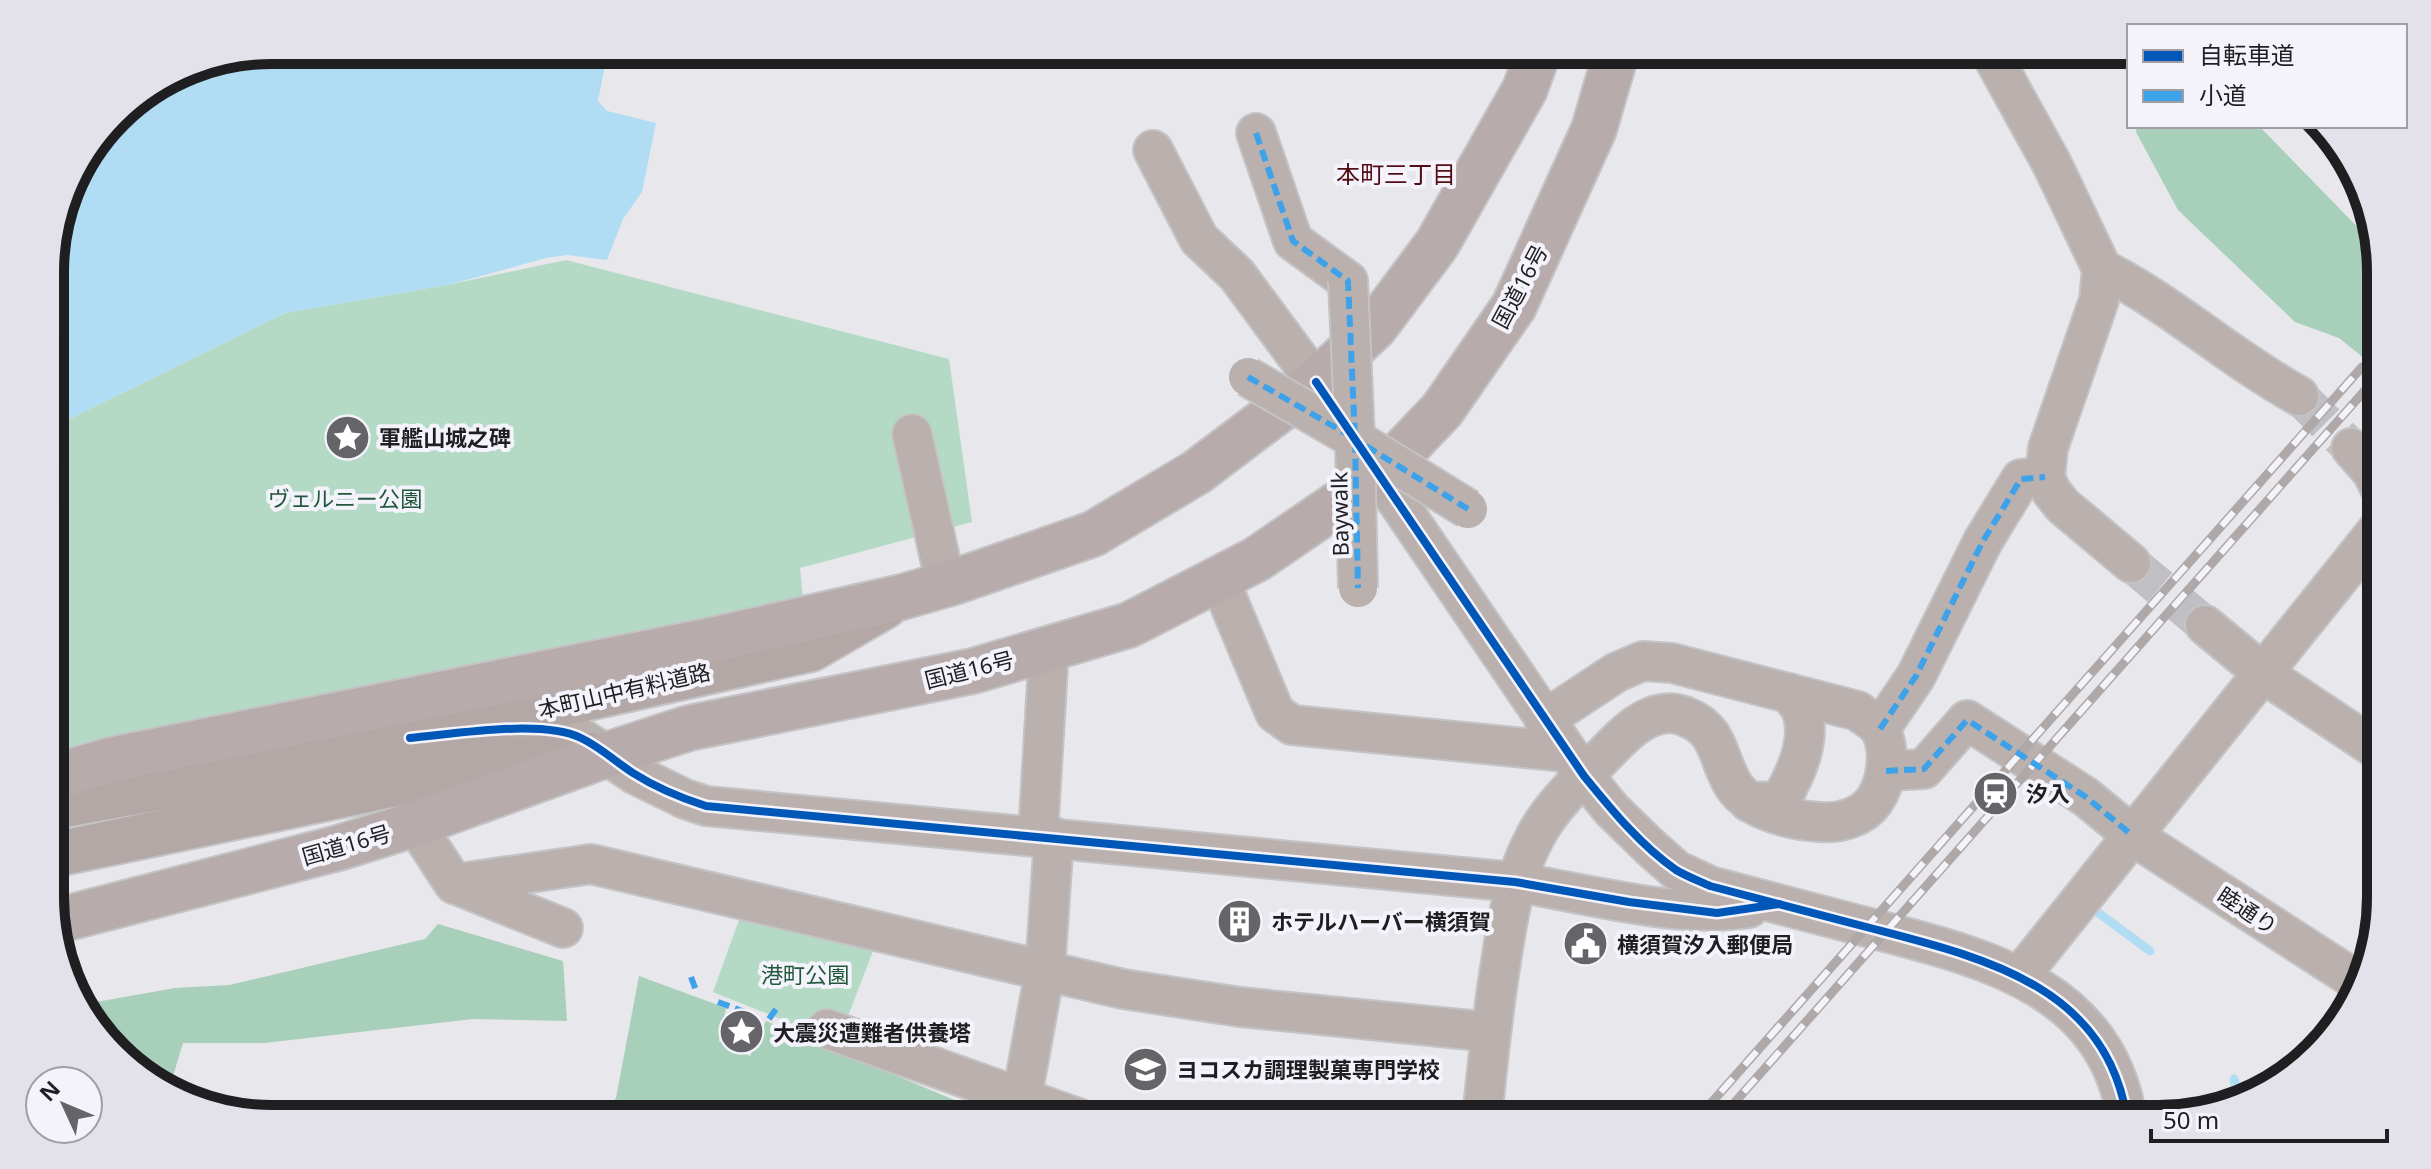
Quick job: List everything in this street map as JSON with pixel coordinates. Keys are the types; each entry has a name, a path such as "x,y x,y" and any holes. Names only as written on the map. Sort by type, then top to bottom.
{"highway":[{"path":"64,774 114,759 706,641 902,597 1093,534 1197,472 1316,382 1375,327 1437,244 1525,89 1534,64"},
{"name":"国道16号","path":"66,918 338,848 689,728 973,671 1129,625 1257,559 1380,475 1442,410 1514,306 1594,129 1613,64"}],"main road":[{"name":"本町山中有料道路","path":"64,805 264,769 811,649 902,597"},
{"path":"64,853 516,759 606,755"}],"street":[{"path":"1997,64 2052,164 2102,269 2099,300 2048,448 2045,477 2063,506 2131,563"},
{"name":"Baywalk","path":"1256,133 1293,241 1348,281 1358,588"},
{"path":"1153,150 1199,239 1237,275 1316,382 1544,720 1612,810 1676,870 1710,886 1940,945 2019,977 2063,1003 2096,1037 2116,1074 2124,1105"},
{"path":"2102,269 2142,289 2261,375 2299,396"},
{"name":"Baywalk","path":"1248,377 1468,509"},
{"path":"912,434 946,585"},
{"path":"2351,448 2367,466"},
{"path":"1880,729 1916,676 1983,541 2021,479 2045,477"},
{"path":"2019,977 2367,543"},
{"path":"1219,579 1275,713 1292,725 1575,764"},
{"path":"2205,625 2264,674 2367,743"},
{"path":"1022,1097 1045,970 1049,649"},
{"path":"1483,1105 1490,1032 1515,882 1536,834 1552,811 1575,764 1639,723 1661,713 1681,714 1704,725 1716,743 1732,783 1760,810 1821,822 1848,820 1874,802 1886,771 1886,750 1880,729 1858,711 1672,663 1643,661 1617,672 1544,720"},
{"path":"1749,802 1780,801 1795,776 1804,730 1801,709 1789,693"},
{"name":"睦通り","path":"1886,771 1924,769 1967,720 2086,797 2133,836 2351,977"},
{"path":"410,738 524,729 555,730 581,738 636,775 706,806 1515,882 1629,902 1717,913 1779,904"},
{"path":"415,824 454,884 563,928"},
{"path":"454,884 591,864 1123,989 1240,1007 1490,1032"},
{"path":"827,1029 1043,1105"}],"green space":[{"path":"2137,128 2261,128 2363,232 2367,272 2367,361 2339,338 2295,322 2178,210"},
{"name":"ヴェルニー公園","path":"566,260 949,359 972,522 800,568 804,608 64,754 64,422 285,313 452,284"},
{"name":"港町公園","path":"743,909 878,938 838,1042 713,992"},
{"path":"438,924 563,961 567,1021 473,1019 264,1043 183,1043 173,1076 167,1077 125,1044 93,1003 175,988 229,985 425,939"},
{"path":"639,976 726,1008 719,1041 750,1056 766,1021 966,1105 609,1105 616,1098"}],"water":[{"path":"272,64 605,64 598,101 607,111 656,123 642,192 623,219 607,260 567,255 546,258 452,284 285,313 64,422 64,259 71,218 99,157 125,125 168,92 205,75 232,68"}],"waterway":[{"path":"2100,914 2150,951"},
{"path":"2234,1079 2236,1090"}],"tunnel":[{"path":"2299,396 2351,448"},
{"path":"2131,563 2205,625"}],"railway":[{"path":"1709,1105 2362,367"},
{"path":"1732,1105 2367,388"}],"marked path":[{"path":"1256,133 1293,241 1348,281 1358,588"},
{"path":"1248,377 1345,433"},
{"path":"1366,446 1468,509"},
{"path":"1880,729 1916,676 1983,541 2021,479 2045,477"},
{"path":"1886,771 1924,769 1967,720 2086,797 2133,836"},
{"path":"691,977 697,993"},
{"path":"718,1002 753,1015"},
{"path":"769,1019 776,1009"}],"cycle path":[{"path":"1316,382 1584,776 1615,814 1650,849 1676,870 1710,886 1958,952 2035,985 2067,1009 2095,1038 2115,1074 2123,1105"},
{"path":"410,738 498,729 564,732 588,742 650,783 706,806 1515,882 1629,902 1717,913 1779,904"}],"place":[{"name":"軍艦山城之碑","path":"348,437"},
{"name":"汐入","path":"1995,793"},
{"name":"ホテルハーバー横須賀","path":"1240,921"},
{"name":"横須賀汐入郵便局","path":"1586,944"},
{"name":"大震災遭難者供養塔","path":"742,1032"},
{"name":"ヨコスカ調理製菓専門学校","path":"1145,1069"}],"district":[{"name":"本町三丁目","path":"1396,173"}]}
